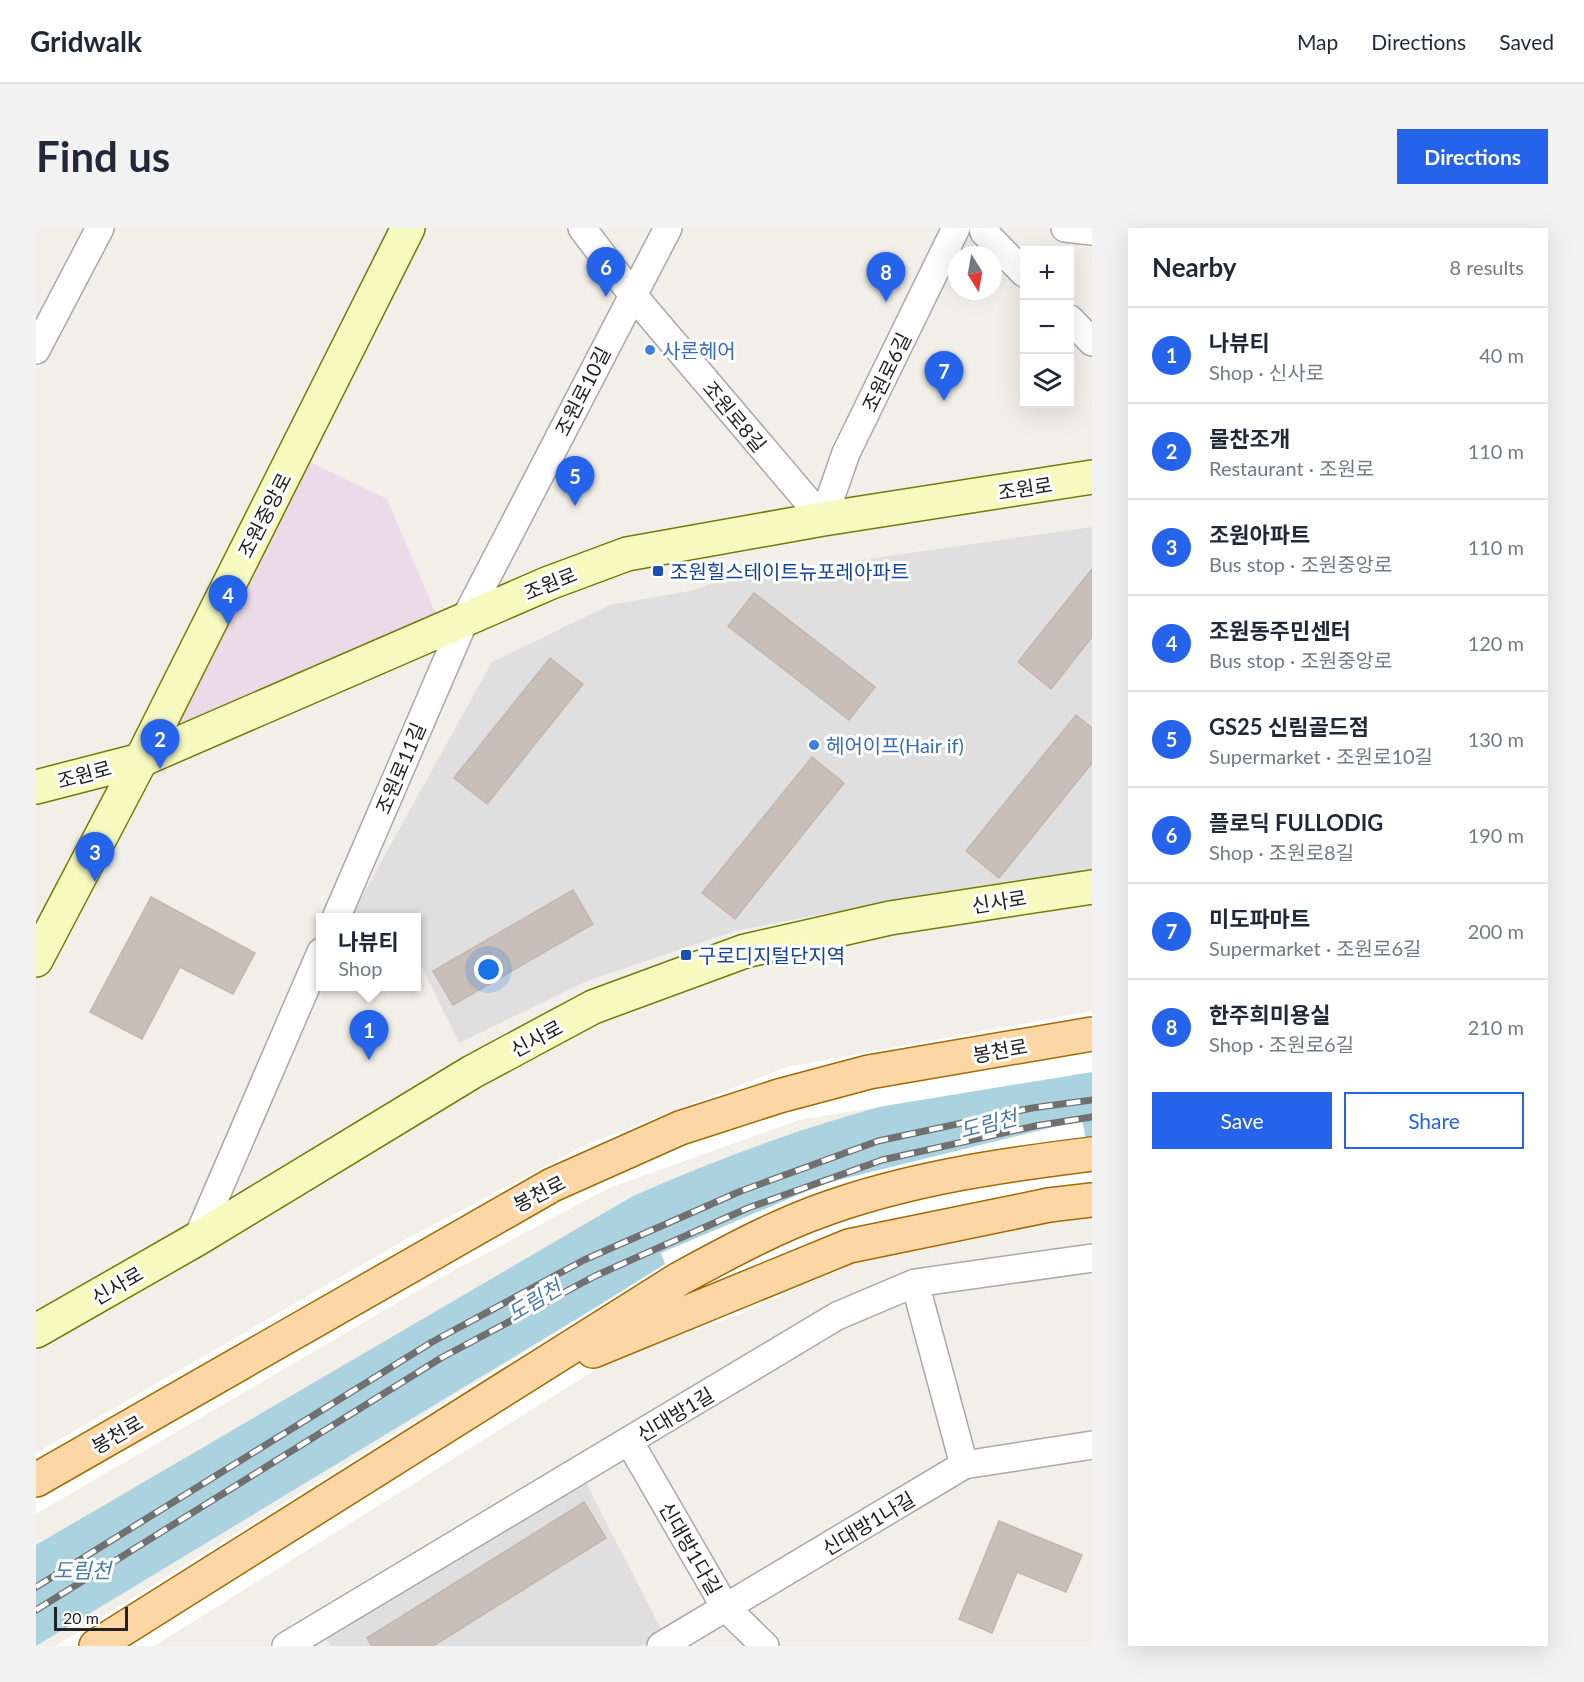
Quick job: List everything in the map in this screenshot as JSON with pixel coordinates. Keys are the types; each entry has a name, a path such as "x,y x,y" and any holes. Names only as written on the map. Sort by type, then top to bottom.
{"main road":[{"name":"봉천로","path":"36,1480 552,1185 680,1128 869,1072 1092,1034"},
{"path":"96,1646 679,1279 757,1238 828,1208 917,1182 1007,1165 1092,1154"},
{"path":"516,1382 849,1246 1048,1205 1092,1200"}],"street":[{"path":"36,350 100,228"},
{"name":"조원중앙로","path":"36,960 141,760 408,228"},
{"name":"조원로8길","path":"582,228 632,294 823,519"},
{"name":"조원로10길","path":"465,619 668,228"},
{"name":"조원로6길","path":"823,519 846,453 956,228"},
{"path":"983,228 984,232 1020,269"},
{"path":"1065,228 1092,231"},
{"path":"1074,323 1092,342"},
{"name":"조원로","path":"36,787 141,760 549,583 627,554 823,519 1092,477"},
{"name":"조원로11길","path":"338,913 465,619"},
{"name":"신사로","path":"36,1331 197,1239 472,1072 593,1007 745,951 890,918 1092,888"},
{"path":"197,1239 316,964"},
{"name":"신대방1길","path":"286,1646 837,1316 915,1283 1092,1258"},
{"path":"915,1283 964,1465"},
{"name":"신대방1다길","path":"629,1441 725,1608 765,1646"},
{"name":"신대방1나길","path":"661,1646 964,1465 1092,1445"}],"shaded area":[{"path":"304,459 387,499 438,619 156,746"},
{"path":"1092,527 1092,870 885,902 735,931 587,981 459,1043 421,965 421,913 353,913 492,662 610,605 695,590 720,580"},
{"path":"584,1479 663,1633 641,1646 330,1646 324,1634"}],"water":[{"name":"도림천","path":"1092,1069 1092,1139 669,1263 36,1646 36,1545 633,1196 764,1143 865,1111 947,1092"}],"pier":[{"path":"1092,1011 1092,1072 799,1120 609,1188 438,1279 36,1514 36,1453 410,1237 588,1144 787,1067"},
{"path":"1082,1120 1086,1140 1092,1140 1092,1185 978,1202 838,1235 848,1265 736,1316 616,1357 154,1646 56,1646 665,1264 661,1253 826,1183"}],"building":[{"path":"1092,569 1092,637 1051,689 1018,662"},
{"path":"754,593 875,687 849,720 728,626"},
{"path":"550,658 583,684 487,804 454,778"},
{"path":"1076,715 1092,728 1092,763 999,878 966,851"},
{"path":"812,757 844,783 735,919 702,893"},
{"path":"573,890 593,924 453,1005 433,971"},
{"path":"151,897 255,953 233,994 180,967 142,1039 90,1012"},
{"path":"584,1502 606,1538 433,1646 372,1646 367,1638"},
{"path":"999,1521 1082,1555 1066,1592 1017,1572 992,1633 959,1619"}],"railway":[{"path":"36,1587 432,1342 584,1260 741,1191 878,1141 1032,1108 1092,1100"},
{"path":"36,1610 441,1358 595,1276 748,1208 882,1160 1035,1126 1092,1117"}],"place":[{"name":"플로딕 FULLODIG","path":"606,297"},
{"name":"한주희미용실","path":"886,302"},
{"name":"사론헤어","path":"650,350"},
{"name":"미도파마트","path":"944,401"},
{"name":"GS25 신림골드점","path":"575,506"},
{"name":"조원힐스테이트뉴포레아파트","path":"658,571"},
{"name":"조원동주민센터","path":"228,625"},
{"name":"헤어이프(Hair if)","path":"814,745"},
{"name":"물찬조개","path":"160,769"},
{"name":"조원아파트","path":"95,882"},
{"name":"구로디지털단지역","path":"686,955"},
{"name":"나뷰티","path":"369,1060"}]}
